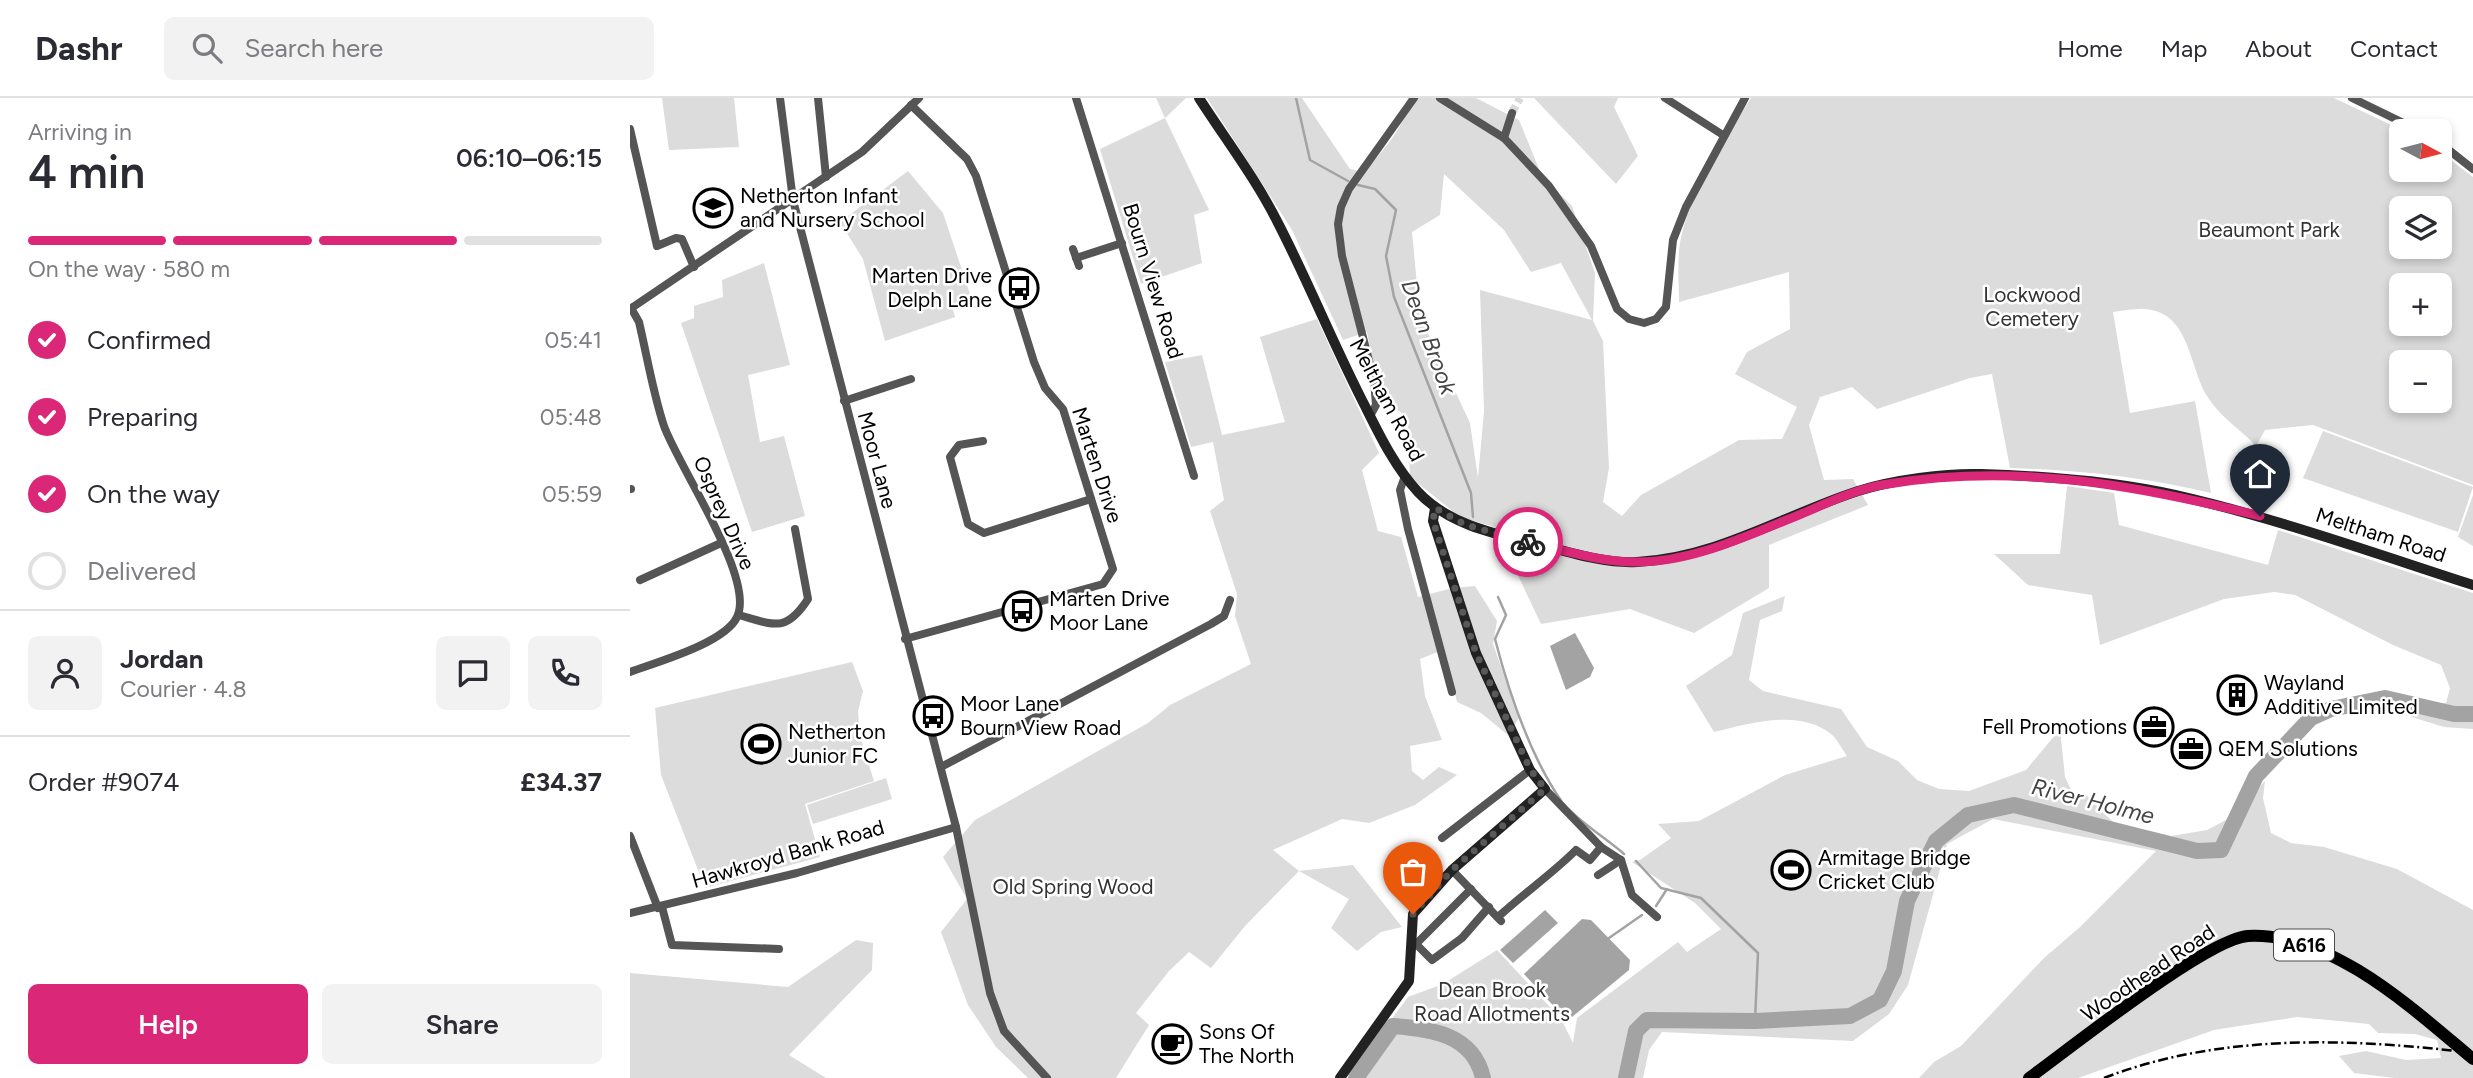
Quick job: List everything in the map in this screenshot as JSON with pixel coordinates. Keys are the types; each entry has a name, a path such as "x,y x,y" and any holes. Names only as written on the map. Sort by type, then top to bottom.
{"main road":[{"name":"Meltham Road","path":"1199,98 1240,157 1278,223 1370,416 1405,476 1435,508 1466,525 1500,536 1633,562 1676,558 1742,539 1857,492 1886,484 1977,474 2097,482 2172,494 2260,516 2473,585"},
{"path":"1340,1078 1409,981 1414,945 1413,914 1452,870 1545,789 1530,769 1476,653 1433,521 1435,508"},
{"name":"Woodhead Road","path":"2029,1078 2190,963 2223,943 2246,936 2298,943 2347,963 2426,1020 2473,1059"}],"street":[{"name":"Moor Lane","path":"780,98 793,200 956,827 994,1006 1004,1031 1047,1078"},
{"path":"818,98 826,177"},
{"path":"631,309 862,152 919,98"},
{"name":"Bourn View Road","path":"1076,98 1194,476"},
{"path":"1370,416 1376,405 1374,380 1342,257 1338,224 1340,207 1349,189 1414,98"},
{"path":"1440,98 1504,138 1549,186 1591,246 1618,309 1629,319 1644,323 1656,319 1666,307 1673,240 1723,135 1745,98"},
{"path":"1665,98 1723,135"},
{"path":"2352,98 2395,119"},
{"name":"Marten Drive","path":"905,639 1103,584 1113,569 1063,409 1045,388 1034,362 976,176 967,159 911,105"},
{"path":"1504,138 1512,113"},
{"path":"630,129 657,246 676,237 682,239 694,267"},
{"path":"2452,153 2473,169"},
{"path":"1076,258 1122,243"},
{"name":"Osprey Drive","path":"631,309 639,323 664,427 722,543 740,594 739,615"},
{"path":"844,401 911,379"},
{"path":"983,440 959,445 950,457 968,524 982,531 1091,499"},
{"path":"1405,476 1400,490 1408,529 1452,692"},
{"path":"630,673 711,639 731,626 739,615 778,626 796,617 808,598 795,529"},
{"path":"640,580 722,543"},
{"path":"941,767 1211,624 1224,616 1230,600"},
{"path":"1442,838 1530,769"},
{"path":"1545,789 1601,847 1621,860 1632,895 1657,917"},
{"name":"Hawkroyd Bank Road","path":"630,913 956,827"},
{"path":"630,836 660,907 672,945 779,949"},
{"path":"1452,870 1499,919 1540,878 1552,874 1576,850 1590,860 1601,847"},
{"path":"1598,874 1621,860"},
{"path":"1471,889 1414,945 1432,960 1462,938 1489,907"}],"green space":[{"path":"662,98 734,98 739,147 669,150"},
{"path":"1156,98 1186,98 1165,118"},
{"path":"1207,98 1302,98 1350,169 1364,172 1398,129 1407,109 1408,98 1476,98 1519,120 1542,176 1572,206 1595,273 1593,321 1603,341 1609,468 1603,502 1622,516 1641,495 1739,440 1782,439 1797,407 1735,374 1747,352 1790,329 1789,272 1679,302 1678,265 1684,225 1709,168 1751,98 2334,98 2389,124 2389,182 2452,182 2452,161 2473,177 2473,485 2313,425 2265,430 2256,446 2207,396 2180,330 2171,320 2160,312 2145,309 2113,312 2130,413 2195,401 2211,493 2111,475 2010,468 1992,374 1970,378 1877,409 1852,387 1820,397 1809,425 1824,480 1853,479 1868,505 1769,545 1769,588 1694,633 1630,609 1541,624 1495,527 1460,517 1410,477 1407,417 1379,396 1367,332 1343,340 1292,230","holes":["1444,174 1504,230 1531,272 1561,263 1592,320 1480,290 1484,411 1478,478 1470,423 1420,316 1412,232 1440,215"]},
{"path":"1534,98 1618,98 1614,107 1638,156 1616,184"},
{"path":"1165,118 1209,210 1194,215 1202,263 1141,284 1100,149"},
{"path":"908,171 943,213 972,300 952,306 955,317 885,341 863,259 840,222"},
{"path":"764,263 790,365 748,375 760,442 784,436 805,516 752,532 681,323 694,318 694,306 723,297 722,280"},
{"name":"Old Spring Wood","path":"1317,319 1379,453 1362,470 1378,531 1401,537 1418,597 1453,588 1475,586 1497,621 1493,644 1519,718 1508,735 1481,713 1457,702 1447,659 1440,651 1420,659 1425,696 1442,740 1410,746 1412,771 1423,780 1439,767 1457,775 1415,805 1369,823 1342,819 1273,850 1299,871 1245,926 1211,968 1189,952 1169,971 1136,1013 1149,1025 1116,1078 1028,1078 996,1047 968,1005 941,932 967,899 943,857 975,820 1148,723 1170,705 1251,664 1235,616 1237,594 1210,511 1224,500 1213,442 1191,447 1165,362 1202,355 1222,435 1285,422 1260,337"},
{"path":"2323,431 2473,487 2458,532 2303,478"},
{"path":"2067,486 2114,493 2119,525 2268,565 2278,530 2473,593 2473,729 2444,727 2389,710 2446,703 2450,688 2441,665 2393,645 2295,595 2274,592 2224,599 2100,645 2092,595 2028,585 1994,554 2060,554"},
{"path":"2473,495 2473,546 2458,537"},
{"name":"Dean Brook Road Allotments","path":"1785,596 1782,611 1760,620 1749,680 1763,691 1841,709 1867,747 1898,761 1917,780 1939,789 1969,791 2026,770 2060,729 2065,777 2074,796 2087,796 2114,823 2171,836 2207,830 2226,820 2265,781 2263,798 2271,833 2291,843 2324,847 2397,869 2473,910 2473,1078 2394,1078 2354,1073 2339,1056 2366,1051 2406,1060 2441,1058 2437,1040 2415,1034 2378,1033 2369,1024 2297,1017 2214,1030 2078,1078 1919,1078 1934,1062 1961,1046 2044,958 2080,927 2156,851 1993,819 1947,844 1908,985 1889,1014 1853,1041 1662,1032 1649,1050 1643,1078 1348,1078 1408,997 1443,984 1497,950 1561,1019 1573,1043 1577,1018 1678,942 1687,952 1721,929 1695,903 1632,862 1640,860 1671,838 1658,824 1699,821 1785,775 1847,756 1831,734 1804,722 1773,720 1714,732 1686,686 1732,655 1743,613"},
{"path":"852,662 863,691 858,711 860,736 874,781 805,804 820,857 705,888 661,775 655,708"},
{"path":"886,778 892,799 813,824 807,805"},
{"path":"1353,865 1402,927 1381,932 1357,951 1331,928 1349,899 1299,871"},
{"path":"856,940 873,943 872,970 789,1055 826,1078 630,1078 630,973 788,987"}],"shaded area":[{"path":"1575,633 1594,668 1590,677 1566,690 1550,646"},
{"path":"1545,910 1558,923 1513,963 1500,950"},
{"path":"1582,919 1591,920 1630,960 1629,970 1572,1017 1561,1014 1524,974"}],"waterway":[{"name":"Dean Brook","path":"1296,98 1310,160 1348,181"},
{"name":"Dean Brook","path":"1358,185 1375,189 1396,210 1386,256 1394,297 1471,493 1473,517"},
{"name":"Dean Brook","path":"1498,597 1506,615 1495,639 1514,702 1540,765 1562,802 1624,854"},
{"name":"River Holme","path":"1626,1078 1636,1031 1647,1020 1755,1021 1850,1016 1880,1000 1894,971 1907,901 1936,841 1968,815 2014,805 2197,851 2221,850 2256,776 2311,718 2331,709 2385,698 2454,714 2473,714"},
{"name":"Dean Brook","path":"1636,861 1661,888 1701,898 1758,953 1755,1021"},
{"path":"1656,906 1667,889"},
{"path":"1609,938 1642,915"},
{"name":"River Holme","path":"1356,1078 1393,1026 1436,1032 1460,1043 1478,1063 1483,1078"}],"tunnel":[{"path":"1512,113 1520,98"}],"railway":[{"path":"2104,1078 2148,1063 2240,1046 2333,1042 2473,1053"}],"way so far":[{"path":"1413,914 1452,870 1523,811 1545,789 1530,769 1476,653 1433,521 1435,508 1466,525 1528,542"}],"place":[{"name":"Netherton Infant and Nursery School","path":"713,208"},
{"name":"Marten Drive Delph Lane","path":"1019,288"},
{"name":"Marten Drive Moor Lane","path":"1022,611"},
{"name":"Wayland Additive Limited","path":"2237,695"},
{"name":"Moor Lane Bourn View Road","path":"933,716"},
{"name":"Fell Promotions","path":"2154,727"},
{"name":"Netherton Junior FC","path":"761,744"},
{"name":"QEM Solutions","path":"2191,749"},
{"name":"Armitage Bridge Cricket Club","path":"1791,870"},
{"name":"Sons Of The North","path":"1172,1044"}],"route":[{"path":"1528,542 1633,562 1676,558 1742,539 1857,492 1886,484 1977,474 2097,482 2172,494 2260,516"}],"park label":[{"name":"Beaumont Park","path":"2269,230"},
{"name":"Lockwood Cemetery","path":"2032,307"}]}
